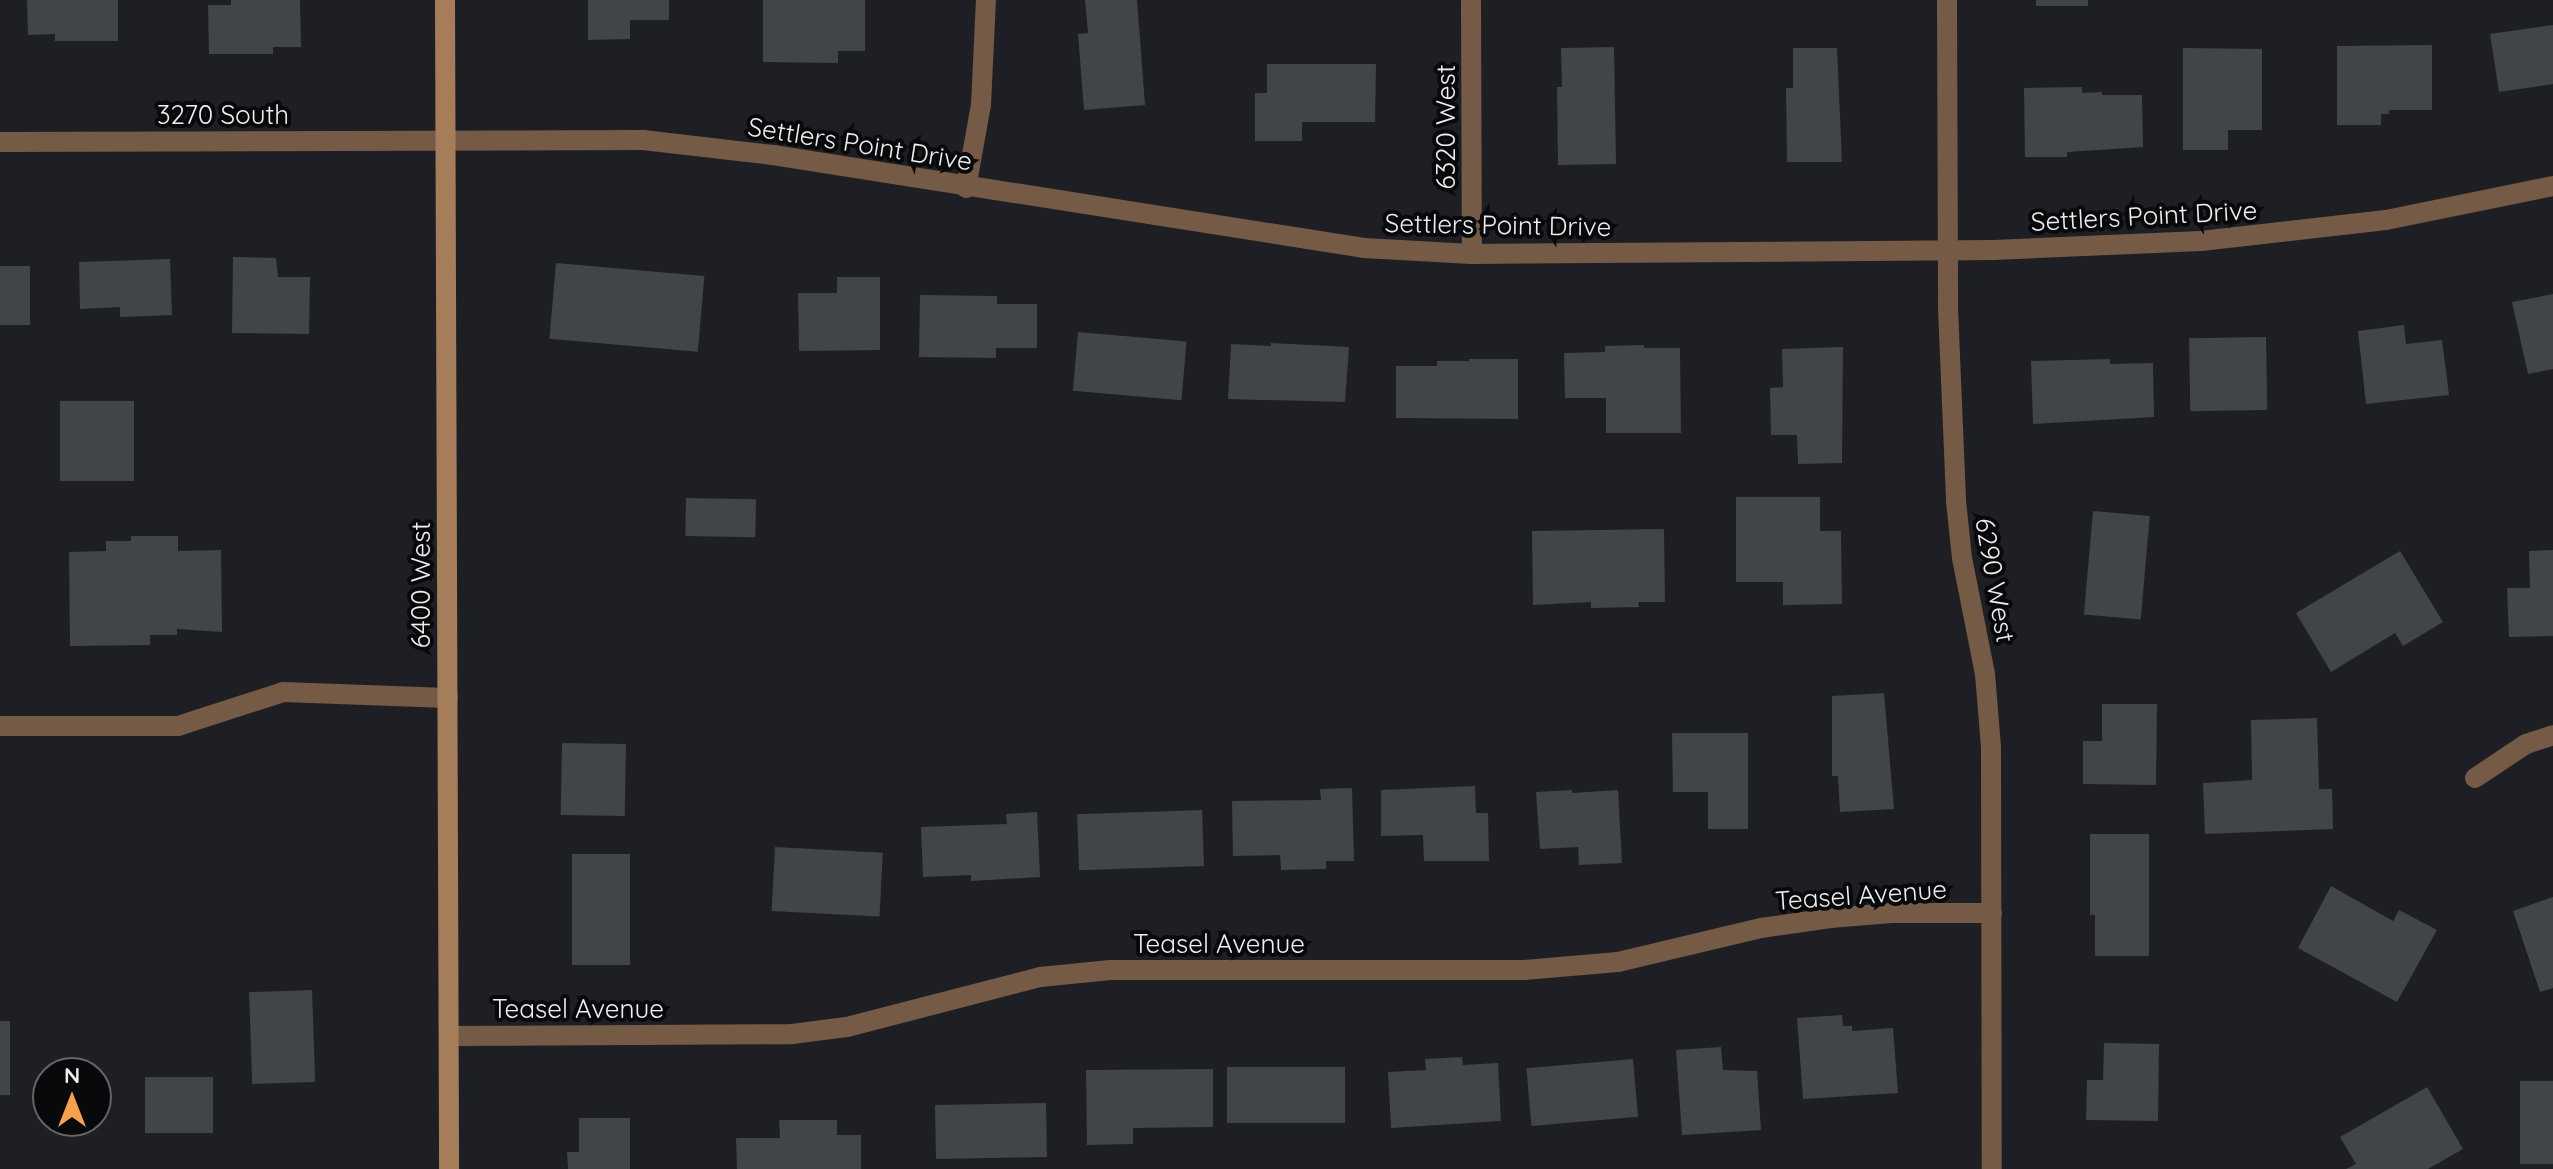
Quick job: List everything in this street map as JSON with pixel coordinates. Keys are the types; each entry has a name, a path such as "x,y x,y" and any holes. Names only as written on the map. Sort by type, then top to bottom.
{"street":[{"name":"6400 West","path":"445,0 449,1169"},
{"path":"966,188 981,105 986,0"},
{"name":"6320 West","path":"1471,0 1472,254"},
{"name":"6290 West","path":"1947,0 1948,251 1958,531 1989,711 1992,1169"},
{"name":"3270 South","path":"0,142 446,139"},
{"name":"Settlers Point Drive","path":"446,139 611,139 707,146 1364,248 1472,254 1948,251 2201,241 2386,220 2553,186"},
{"path":"0,726 178,726 283,692 448,698"},
{"path":"2475,778 2526,744 2553,735"},
{"name":"Teasel Avenue","path":"449,1036 792,1034 847,1027 1040,977 1111,970 1524,970 1618,962 1761,928 1830,918 1891,913 1992,913"}],"building":[{"path":"27,0 118,0 118,41 55,41 55,34 28,35"},
{"path":"231,0 300,0 301,47 273,47 273,54 209,54 208,5 231,5"},
{"path":"588,0 669,0 669,20 630,20 630,39 588,40"},
{"path":"763,0 865,0 865,51 838,51 838,63 763,62"},
{"path":"1085,0 1137,0 1145,105 1084,110 1078,34 1088,33"},
{"path":"2036,0 2088,0 2088,6 2036,6"},
{"path":"2553,25 2553,84 2499,92 2490,34"},
{"path":"2432,45 2432,110 2389,110 2389,114 2381,114 2381,125 2337,125 2337,46"},
{"path":"1614,47 1616,164 1558,165 1557,87 1562,87 1561,48"},
{"path":"1793,48 1837,48 1842,162 1787,162 1786,88 1793,88"},
{"path":"2183,48 2262,49 2262,130 2228,130 2228,150 2183,150"},
{"path":"1267,64 1376,64 1375,122 1302,122 1302,141 1255,141 1255,93 1267,93"},
{"path":"2082,87 2082,93 2142,95 2143,147 2067,152 2067,157 2025,157 2024,88"},
{"path":"233,257 276,258 278,277 310,277 309,334 232,333"},
{"path":"170,259 172,315 120,317 120,307 80,309 79,262"},
{"path":"556,263 704,276 698,352 549,339"},
{"path":"0,266 30,266 30,325 0,325"},
{"path":"837,277 880,277 880,350 799,351 798,293 837,293"},
{"path":"2553,294 2553,369 2528,374 2512,302"},
{"path":"920,295 997,296 997,304 1037,304 1037,348 996,348 996,358 919,357"},
{"path":"2404,325 2406,344 2442,340 2449,395 2366,404 2358,331"},
{"path":"1078,332 1187,341 1181,400 1073,391"},
{"path":"2266,337 2267,410 2190,411 2189,338"},
{"path":"1271,343 1349,347 1345,402 1228,399 1231,344 1271,346"},
{"path":"1644,345 1644,348 1680,348 1681,433 1606,433 1606,398 1565,398 1564,353 1605,352 1605,346"},
{"path":"1843,347 1842,463 1798,464 1797,435 1771,435 1770,388 1783,387 1782,349"},
{"path":"1518,359 1518,419 1396,418 1396,366 1437,366 1437,361"},
{"path":"2110,359 2110,364 2153,363 2154,417 2033,424 2031,361"},
{"path":"60,401 134,401 134,481 60,481"},
{"path":"1736,497 1820,497 1820,531 1841,531 1842,604 1783,605 1783,582 1736,582"},
{"path":"686,498 756,499 755,537 685,536"},
{"path":"2093,511 2150,516 2141,620 2084,615"},
{"path":"1664,529 1665,602 1638,602 1639,607 1591,608 1591,602 1533,605 1532,531"},
{"path":"131,536 178,536 178,551 221,550 222,632 177,629 177,635 150,635 150,645 70,646 69,552 106,551 106,541 131,541"},
{"path":"2553,550 2553,636 2509,637 2507,588 2530,588 2529,551"},
{"path":"2400,551 2443,622 2403,646 2395,633 2331,672 2296,613"},
{"path":"1884,693 1894,809 1840,812 1838,776 1832,776 1832,696"},
{"path":"2102,704 2157,704 2156,785 2083,784 2083,741 2102,741"},
{"path":"2317,718 2319,789 2332,789 2333,829 2205,834 2203,783 2252,780 2251,720"},
{"path":"1672,733 1748,733 1748,829 1708,829 1708,792 1673,792"},
{"path":"562,743 626,744 625,816 561,815"},
{"path":"1475,786 1476,813 1488,813 1489,861 1424,861 1423,835 1381,836 1381,790"},
{"path":"1352,788 1354,861 1326,861 1326,869 1281,870 1280,855 1233,856 1232,801 1321,800 1320,789"},
{"path":"1572,790 1572,793 1618,790 1622,863 1579,865 1578,847 1540,849 1536,792"},
{"path":"1202,810 1204,866 1079,870 1077,814"},
{"path":"1037,812 1040,877 971,881 971,875 923,877 921,827 1007,824 1006,814"},
{"path":"2090,834 2149,834 2149,956 2095,956 2095,915 2090,915"},
{"path":"775,847 883,853 880,917 772,911"},
{"path":"572,854 630,854 630,965 572,965"},
{"path":"2331,886 2393,921 2399,910 2437,930 2397,1002 2298,948"},
{"path":"2553,897 2553,988 2540,992 2513,911"},
{"path":"312,990 315,1082 252,1084 249,992"},
{"path":"1842,1015 1843,1026 1852,1026 1852,1031 1893,1028 1898,1093 1803,1099 1797,1018"},
{"path":"0,1021 10,1021 10,1095 0,1095"},
{"path":"2104,1043 2159,1044 2158,1121 2086,1120 2087,1080 2103,1080"},
{"path":"1721,1047 1723,1070 1757,1071 1761,1130 1682,1135 1676,1050"},
{"path":"1462,1057 1463,1065 1498,1063 1501,1121 1391,1128 1388,1072 1426,1070 1425,1059"},
{"path":"1633,1059 1638,1117 1531,1126 1526,1068"},
{"path":"1227,1067 1345,1067 1345,1123 1227,1123"},
{"path":"1213,1069 1213,1127 1133,1128 1133,1144 1087,1145 1086,1070"},
{"path":"145,1077 213,1077 213,1133 145,1133"},
{"path":"2520,1081 2553,1081 2553,1164 2520,1164"},
{"path":"2427,1087 2463,1149 2428,1169 2346,1169 2356,1164 2340,1137"},
{"path":"1046,1103 1047,1157 936,1159 935,1105"},
{"path":"579,1118 630,1118 630,1169 568,1169 567,1152 579,1152"},
{"path":"779,1120 837,1120 837,1135 861,1135 861,1169 737,1169 736,1138 780,1138"}]}
